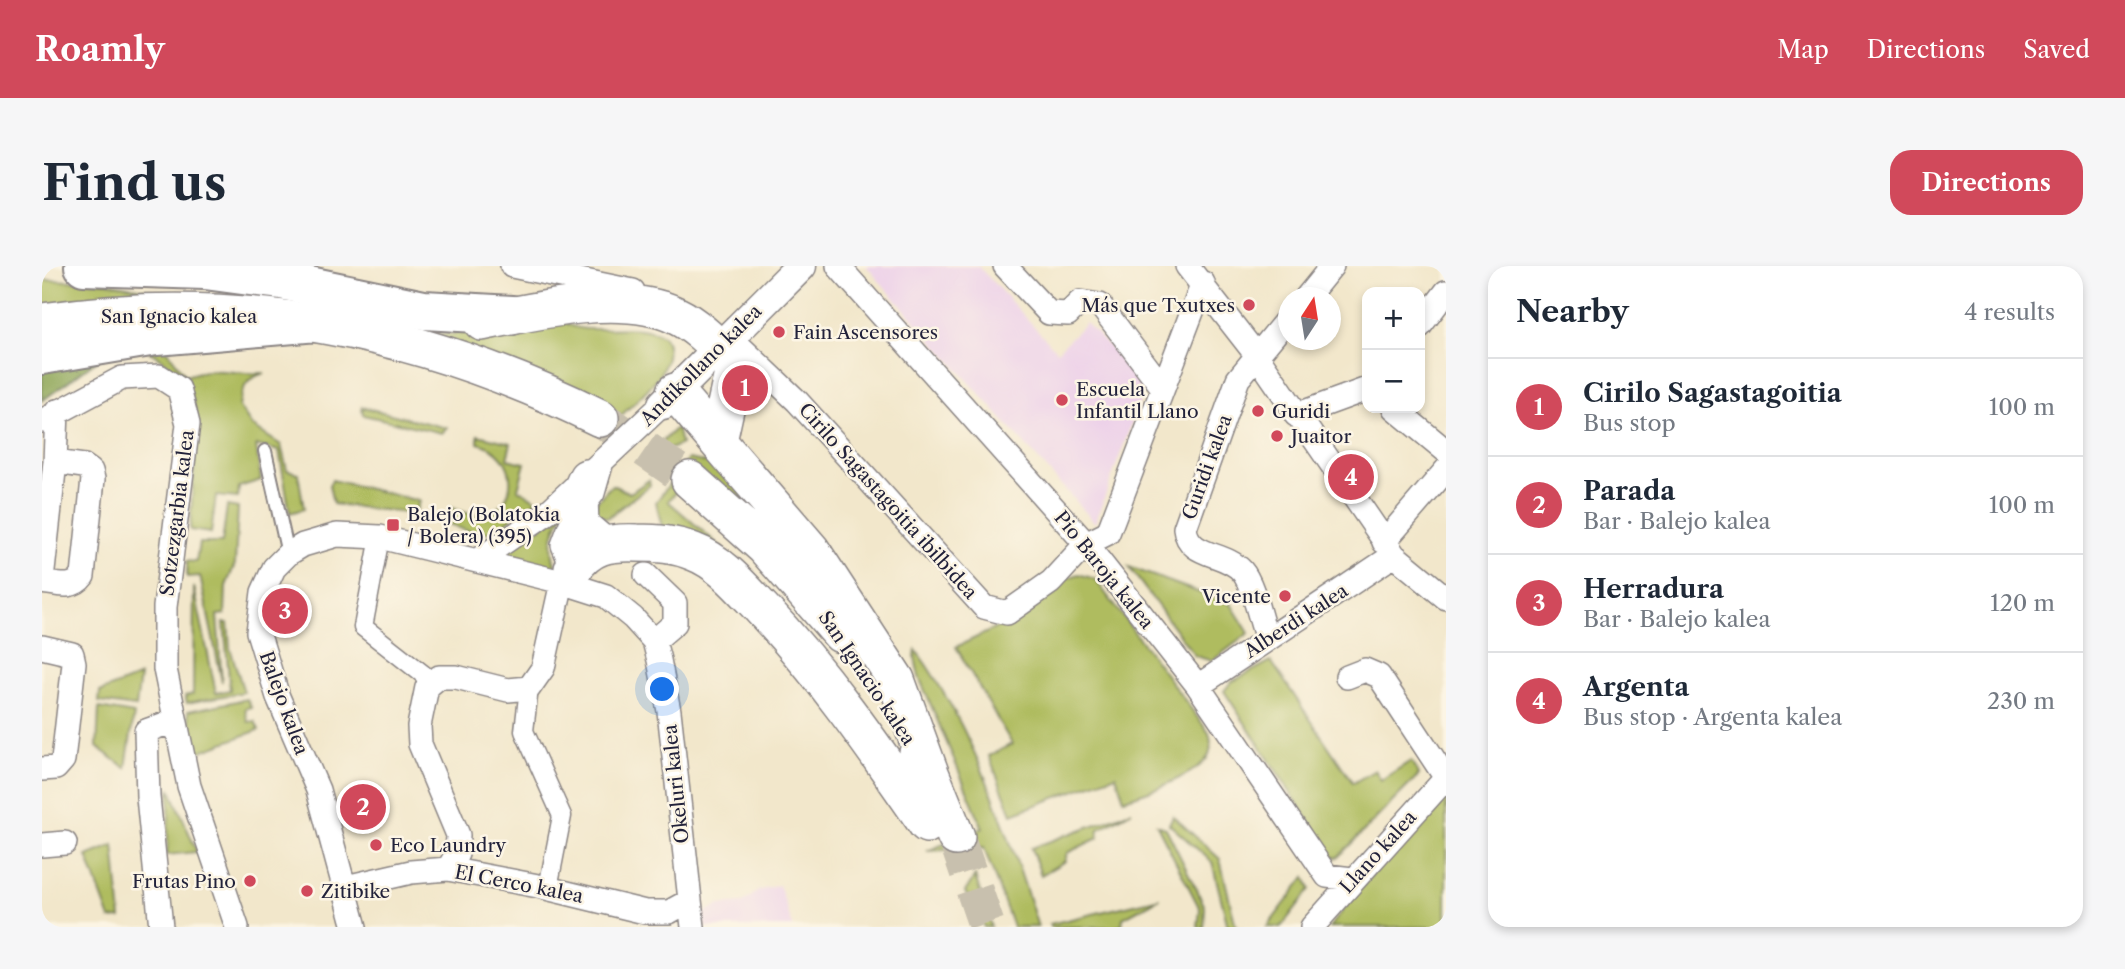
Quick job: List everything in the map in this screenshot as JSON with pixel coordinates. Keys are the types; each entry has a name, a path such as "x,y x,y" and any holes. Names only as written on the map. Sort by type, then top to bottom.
{"highway":[{"path":"84,266 205,270 281,280 424,310 512,315"},
{"path":"127,269 332,325"},
{"path":"42,355 156,336 332,325"}],"main road":[{"path":"332,325 481,322 512,315 617,303 650,307 679,316 724,342 735,363 718,441"},
{"name":"San Ignacio kalea","path":"42,322 153,313 215,312 332,325 424,348 489,371 594,448"},
{"path":"669,398 718,441 811,550 896,680 930,773"},
{"path":"594,448 579,496 578,513 580,526 601,544"},
{"name":"San Ignacio kalea","path":"684,488 744,527 814,599 876,684 930,773 939,835 877,722 834,655 759,568 684,488"},
{"path":"567,576 583,555 601,544 666,543 696,552 723,570 803,652 939,835"}],"street":[{"path":"512,266 638,292 650,307"},
{"name":"Andikollano kalea","path":"477,561 547,513 594,448 669,398 801,266"},
{"name":"Pio Baroja kalea","path":"838,266 1086,544 1198,687 1327,876 1352,879"},
{"path":"1005,266 1049,313 1068,314 1080,302 1100,305 1163,388"},
{"path":"1315,287 1332,266"},
{"path":"546,274 560,281 565,288 561,309"},
{"path":"1195,275 1258,357 1389,549 1446,598"},
{"name":"Cirilo Sagastagoitia ibilbidea","path":"724,342 797,401 984,607 994,612 1016,609 1051,582 1086,544 1108,533 1163,388 1195,275"},
{"path":"1425,320 1445,297"},
{"path":"1237,331 1252,337 1278,327"},
{"name":"Guridi kalea","path":"1267,639 1243,572 1221,556 1193,547 1186,541 1185,528 1238,379 1278,331"},
{"name":"Sotzezgarbia kalea","path":"55,462 84,466 91,471 93,479 83,576 78,583 69,585 42,581 55,462 49,416 122,378 159,376 179,389 188,424 165,607 165,669 189,786 236,927"},
{"path":"1296,415 1362,391"},
{"path":"1400,413 1446,451"},
{"name":"Alberdi kalea","path":"1198,687 1389,549 1442,483"},
{"path":"548,888 562,816 524,731 528,688 543,668 567,576 563,545 578,513"},
{"path":"288,554 337,535 380,537 477,561 567,576"},
{"path":"380,537 363,626 433,682"},
{"name":"Balejo kalea","path":"288,554 274,568 263,592 258,632 278,696 318,790 355,927"},
{"path":"646,575 675,603 675,623 653,641"},
{"name":"Okeluri kalea","path":"567,576 606,596 633,618 653,641 669,711 693,927"},
{"path":"42,648 65,650 72,654 74,663 63,760 56,768 42,769"},
{"name":"Llano kalea","path":"1311,927 1446,778 1379,676 1365,670 1347,677"},
{"path":"448,869 457,854 458,835 420,744 419,726 427,687 439,677 456,677 508,690 528,688"},
{"path":"162,927 148,797 146,731 165,724 177,730"},
{"name":"El Cerco kalea","path":"346,887 411,872 448,869 548,888 645,912 669,912 689,901"}],"lane":[{"path":"265,451 288,554"}],"shaded area":[{"name":"Escuela Infantil Llano","path":"866,266 978,266 1057,351 1086,323 1146,384 1095,523"},
{"path":"779,885 793,927 704,927 701,914 720,905 743,903 758,891"}],"green space":[{"path":"42,280 107,282 186,297 42,306"},
{"path":"563,321 584,329 639,329 664,337 667,349 662,371 619,418 577,393 420,333 451,334"},
{"path":"162,344 186,376 207,371 265,373 249,381 241,395 239,407 252,426 281,445 287,470 298,473 304,509 290,513 279,451 256,445 261,480 239,487 238,498 216,496 211,533 190,530 197,421 192,399 183,380 169,365 150,352"},
{"path":"101,357 42,401 42,371"},
{"path":"362,407 447,428 442,433 363,415"},
{"path":"677,427 681,444 641,463"},
{"path":"478,435 511,443 507,459 525,463 518,489 537,500 492,532 485,533 468,531 445,522 450,508 478,515 492,511 502,503 508,493 508,469 502,457 478,443"},
{"path":"688,459 735,468 802,548 696,472 668,501 721,547 664,536 656,502"},
{"path":"332,480 419,501 415,514 333,504 329,485"},
{"path":"649,480 650,485 607,518 588,510 612,485 630,493"},
{"path":"227,506 238,508 235,564 226,586 225,614 217,615 222,682 200,576 187,577 187,561 196,562 199,543 222,543"},
{"path":"564,513 552,542 558,574 491,558"},
{"path":"1129,567 1231,604 1249,633 1212,661 1195,656"},
{"path":"1079,574 1095,579 1209,733 1210,752 1203,762 1183,776 1124,799 1116,775 1012,814 989,756 1012,744 956,647 1007,623 1067,578"},
{"path":"194,587 216,693 230,690 224,623 228,623 230,648 244,692 187,703 185,696 193,694"},
{"path":"916,650 956,715 973,749 1002,819 1038,927 1013,927 984,848 927,851 983,828 919,677"},
{"path":"1271,661 1353,783 1375,770 1381,780 1411,761 1419,775 1337,858 1332,856 1224,691 1231,682"},
{"path":"140,676 136,707 99,702 100,692"},
{"path":"247,699 251,707 245,709 248,722 255,721 259,730 196,753 188,711"},
{"path":"99,708 134,714 126,768 97,747"},
{"path":"170,788 197,852 167,855"},
{"path":"1446,798 1446,927 1330,927 1385,858"},
{"path":"1132,811 1099,829 1098,838 1067,853 1065,861 1041,875 1031,848"},
{"path":"1173,816 1220,859 1236,927 1228,927 1212,862 1169,824"},
{"path":"1157,825 1166,828 1205,907 1204,927 1198,927 1200,909"},
{"path":"114,845 121,918 110,919 87,856"},
{"path":"975,876 991,927 984,927 965,892"},
{"path":"1305,877 1310,889 1281,927 1267,927"},
{"path":"1160,898 1123,918 1122,925 1117,927 1051,927 1050,924"}],"tunnel":[{"path":"600,418 690,480"},
{"path":"956,837 987,927"}],"place":[{"name":"Más que Txutxes","path":"1249,305"},
{"name":"Fain Ascensores","path":"779,332"},
{"name":"Cirilo Sagastagoitia","path":"745,388"},
{"name":"Escuela Infantil Llano","path":"1062,400"},
{"name":"Guridi","path":"1258,411"},
{"name":"Juaitor","path":"1277,436"},
{"name":"Argenta","path":"1351,477"},
{"name":"Balejo (Bolatokia / Bolera) (395)","path":"393,525"},
{"name":"Vicente","path":"1285,596"},
{"name":"Herradura","path":"285,611"},
{"name":"Parada","path":"363,807"},
{"name":"Eco Laundry","path":"376,845"},
{"name":"Frutas Pino","path":"250,881"},
{"name":"Zitibike","path":"307,891"}]}
